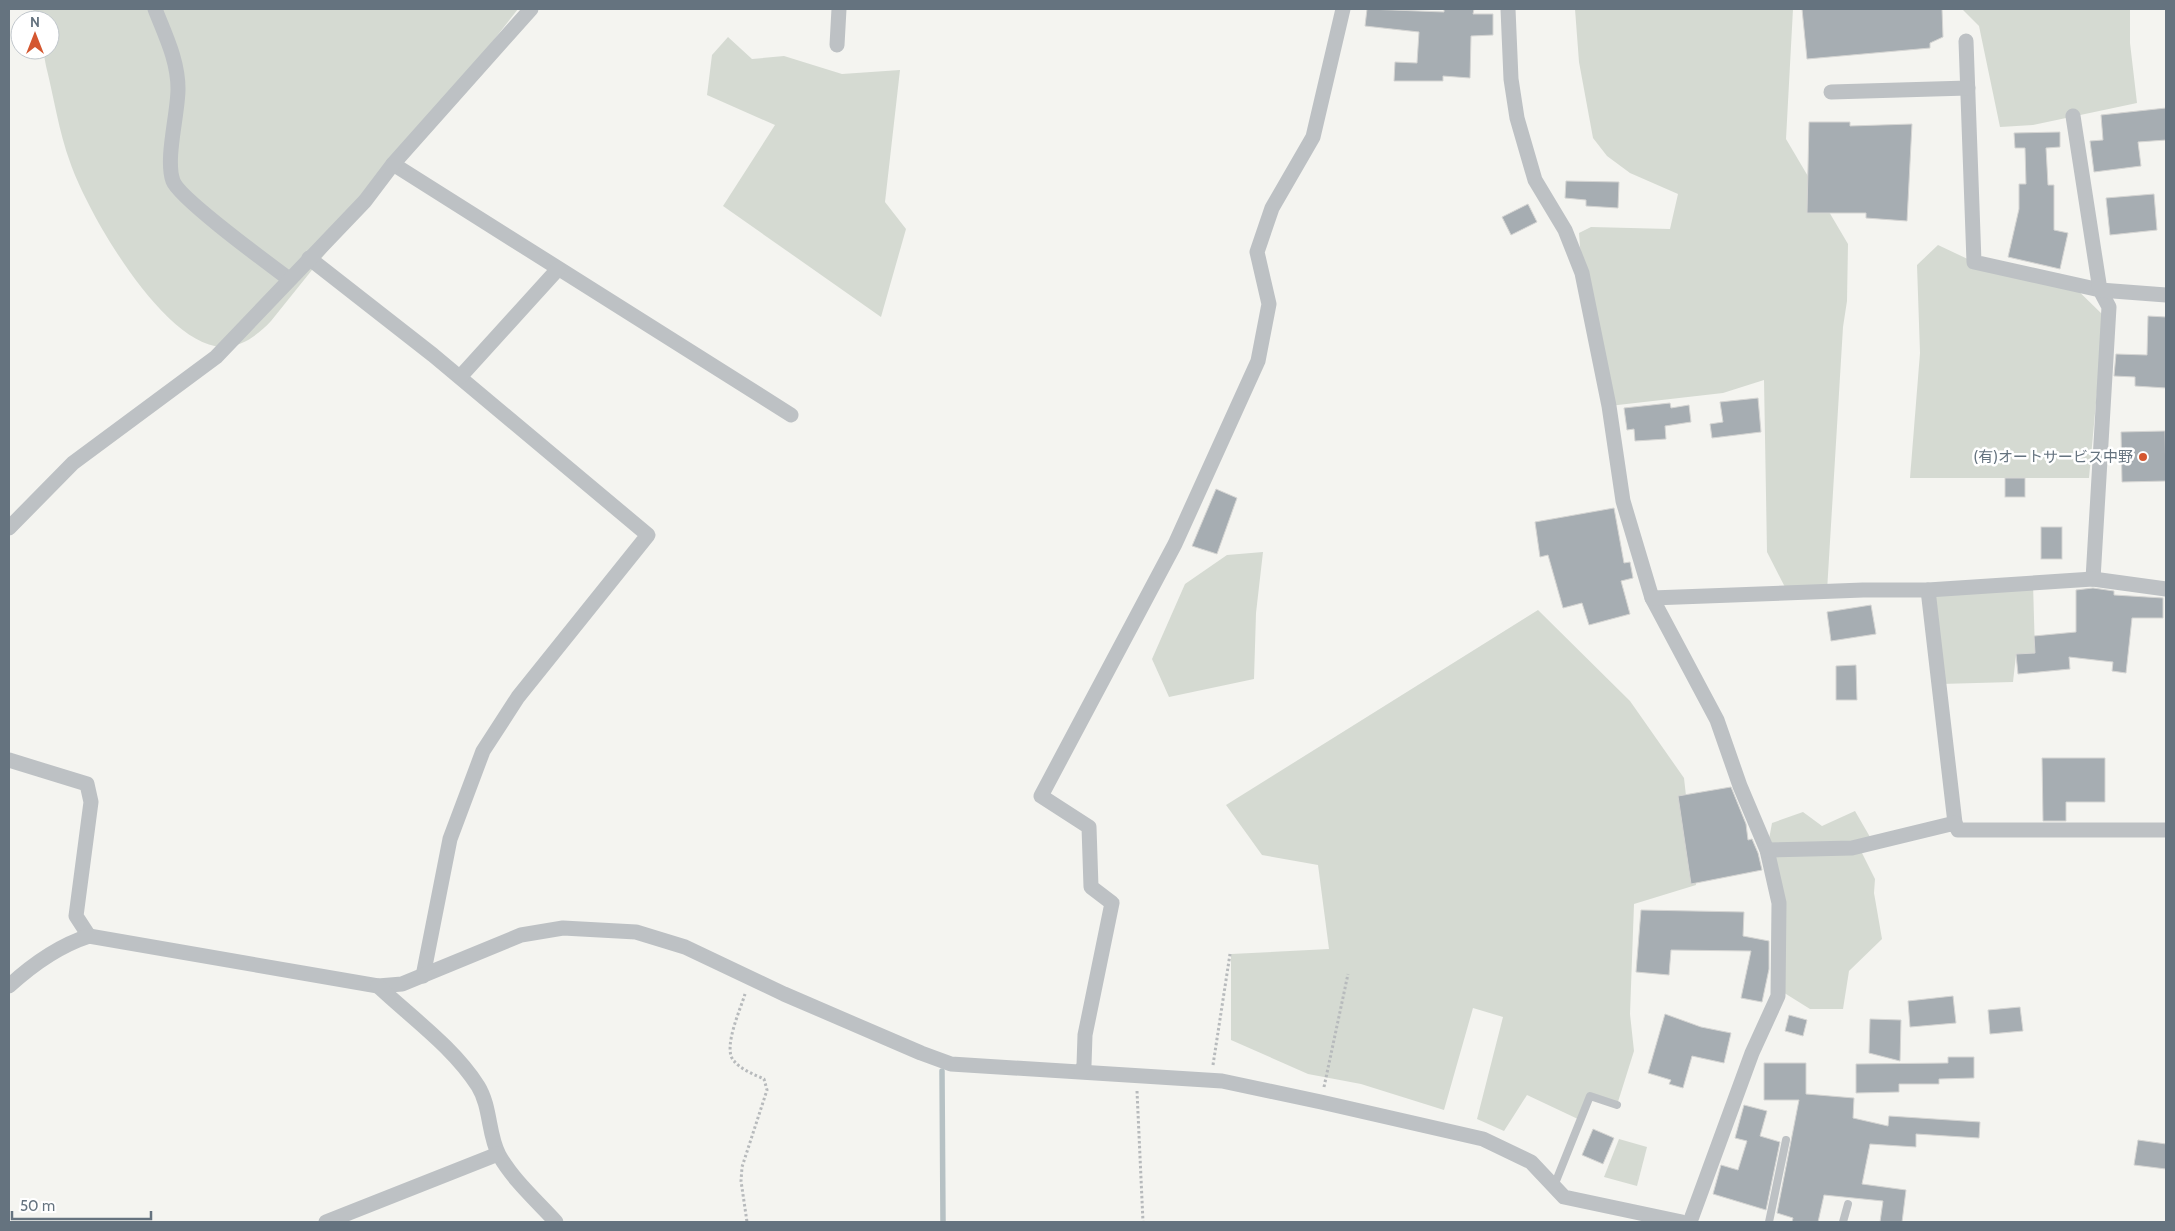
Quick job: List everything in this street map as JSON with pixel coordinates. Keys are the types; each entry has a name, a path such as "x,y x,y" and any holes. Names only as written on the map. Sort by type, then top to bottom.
{"street":[{"path":"155,9 176,63 178,90 170,167 173,182 193,203 289,279"},
{"path":"9,528 73,463 216,357 365,201 392,164 531,9"},
{"path":"837,45 840,9"},
{"path":"1081,1071 1084,1065 1085,1035 1112,903 1091,887 1089,827 1041,796 1175,544 1258,361 1270,304 1257,252 1272,208 1313,137 1343,9"},
{"path":"1508,9 1511,79 1517,118 1535,180 1565,230 1582,273 1609,406 1623,501 1652,598 1717,720 1740,786 1767,850 1778,903 1778,996 1752,1053 1690,1222"},
{"path":"1966,41 1974,262 2100,290 2166,295"},
{"path":"1831,92 1968,88"},
{"path":"2072,116 2100,290 2109,307 2092,579"},
{"path":"392,164 791,416"},
{"path":"309,258 460,377 648,535 518,697 483,751 450,839 423,976"},
{"path":"460,377 558,268"},
{"path":"1652,598 1928,590 2092,579 2166,589"},
{"path":"1928,590 1954,823 1958,830 2166,830"},
{"path":"9,760 87,784 91,802 76,916 89,936"},
{"path":"1767,850 1852,848 1954,823"},
{"path":"9,986 30,966 67,943 89,936 378,986 402,984 521,935 563,928 636,932 685,948 751,979 921,1053 951,1064 1211,1080 1321,1102 1483,1138 1531,1162 1564,1197 1637,1218 1682,1222"},
{"path":"378,986 453,1053 469,1073 480,1088 498,1154 514,1176 556,1222"},
{"path":"326,1222 498,1154"}],"lane":[{"path":"1554,1186 1590,1096 1617,1105"},
{"path":"1769,1222 1786,1140"},
{"path":"1843,1222 1848,1204"}],"path":[{"path":"1211,1080 1230,954"},
{"path":"1321,1102 1348,974"},
{"path":"747,1222 741,1180 742,1167 767,1090 764,1079 734,1062 730,1054 730,1044 751,979"},
{"path":"1136,1075 1143,1222"}],"shaded area":[{"path":"518,9 271,321 261,331 243,343 229,347 199,341 176,324 152,301 110,242 79,184 66,151 46,66 45,60 60,60 60,10 33,10"},
{"path":"1575,9 1793,9 1786,139 1848,244 1847,301 1843,327 1827,591 1788,593 1767,552 1764,380 1723,393 1609,406 1582,273 1579,233 1591,227 1670,229 1678,194 1630,173 1607,156 1593,138 1579,62"},
{"path":"1962,9 2130,9 2130,43 2137,103 2033,125 2000,127 1979,26"},
{"path":"728,37 752,59 784,56 842,74 900,70 885,202 906,229 881,317 723,206 775,125 707,95 712,55"},
{"path":"1938,245 1974,262 2061,274 2104,316 2089,478 1910,478 1920,353 1917,265"},
{"path":"1263,552 1256,613 1254,679 1169,697 1152,659 1185,584 1227,555"},
{"path":"2033,583 2035,653 2016,655 2013,682 1940,684 1929,597"},
{"path":"1538,610 1630,701 1684,778 1696,885 1634,904 1630,1014 1634,1051 1617,1105 1590,1096 1580,1120 1527,1095 1504,1131 1477,1119 1503,1017 1473,1008 1444,1110 1361,1084 1308,1074 1231,1040 1231,954 1329,949 1318,865 1262,855 1226,805"},
{"path":"1855,811 1870,837 1859,847 1875,879 1874,893 1882,939 1849,971 1843,1009 1810,1009 1778,989 1779,903 1767,850 1772,823 1803,812 1822,826"},
{"path":"1619,1139 1647,1147 1637,1186 1604,1177"}],"building":[{"path":"1367,9 1444,12 1444,9 1474,9 1473,14 1493,14 1493,35 1471,36 1470,78 1443,76 1443,81 1394,81 1395,62 1417,63 1419,32 1365,26"},
{"path":"1802,9 1942,9 1943,37 1930,43 1930,48 1807,59"},
{"path":"2166,108 2166,140 2138,142 2141,166 2094,172 2090,141 2103,140 2101,115"},
{"path":"1809,122 1850,122 1850,126 1912,124 1907,221 1866,218 1866,213 1807,213"},
{"path":"2060,132 2060,147 2046,148 2048,185 2054,185 2054,230 2068,233 2060,269 2008,257 2019,209 2019,184 2026,184 2025,148 2015,148 2014,133"},
{"path":"1566,181 1619,182 1618,208 1586,206 1586,200 1565,198"},
{"path":"2154,194 2157,230 2110,235 2106,198"},
{"path":"1528,204 1537,222 1511,235 1502,217"},
{"path":"2148,316 2166,317 2166,388 2135,386 2135,377 2114,376 2116,354 2147,355"},
{"path":"1758,398 1761,432 1712,438 1710,424 1723,422 1720,402"},
{"path":"1670,403 1671,408 1689,405 1691,422 1665,426 1666,439 1635,441 1634,429 1627,430 1624,408"},
{"name":"(有)オートサービス中野","path":"2165,431 2166,481 2122,482 2121,432"},
{"path":"2005,478 2025,478 2025,497 2005,497"},
{"path":"1216,489 1237,498 1217,554 1192,546"},
{"path":"1614,508 1624,563 1630,562 1633,578 1621,581 1630,614 1589,625 1582,603 1563,608 1548,555 1540,557 1535,522"},
{"path":"2041,527 2062,527 2062,559 2041,559"},
{"path":"2093,588 2114,591 2114,595 2163,598 2163,618 2132,618 2126,673 2112,671 2113,662 2069,657 2070,669 2018,674 2016,654 2035,653 2034,636 2076,632 2076,590"},
{"path":"1871,605 1876,634 1831,641 1827,612"},
{"path":"1856,665 1857,700 1836,700 1836,666"},
{"path":"2042,758 2105,758 2105,802 2066,802 2066,821 2043,821"},
{"path":"1731,787 1746,824 1748,840 1752,839 1762,870 1691,884 1678,796"},
{"path":"1641,910 1744,912 1743,936 1769,941 1769,969 1762,1002 1741,998 1751,951 1671,950 1669,975 1636,972"},
{"path":"1953,996 1956,1023 1910,1027 1908,1001"},
{"path":"2020,1007 2023,1031 1990,1034 1988,1010"},
{"path":"1665,1014 1701,1027 1731,1033 1724,1063 1692,1056 1683,1088 1669,1084 1671,1080 1648,1073"},
{"path":"1789,1015 1807,1020 1803,1036 1785,1031"},
{"path":"1870,1019 1901,1020 1900,1061 1869,1053"},
{"path":"1948,1057 1974,1057 1974,1078 1939,1079 1939,1084 1899,1084 1899,1092 1856,1093 1856,1064 1948,1063"},
{"path":"1764,1063 1806,1063 1806,1094 1854,1098 1853,1118 1888,1126 1889,1116 1980,1122 1979,1138 1916,1134 1916,1147 1870,1144 1862,1184 1906,1190 1902,1222 1880,1222 1883,1201 1824,1195 1818,1222 1792,1222 1793,1218 1777,1213 1799,1100 1764,1100"},
{"path":"1744,1105 1767,1111 1760,1136 1780,1142 1766,1210 1713,1194 1721,1165 1738,1170 1747,1141 1735,1138"},
{"path":"1593,1129 1614,1138 1603,1164 1582,1155"},
{"path":"2138,1140 2166,1144 2166,1169 2134,1165"}],"waterway":[{"path":"942,1071 943,1222"}],"place":[{"name":"(有)オートサービス中野","path":"2143,457"}]}
